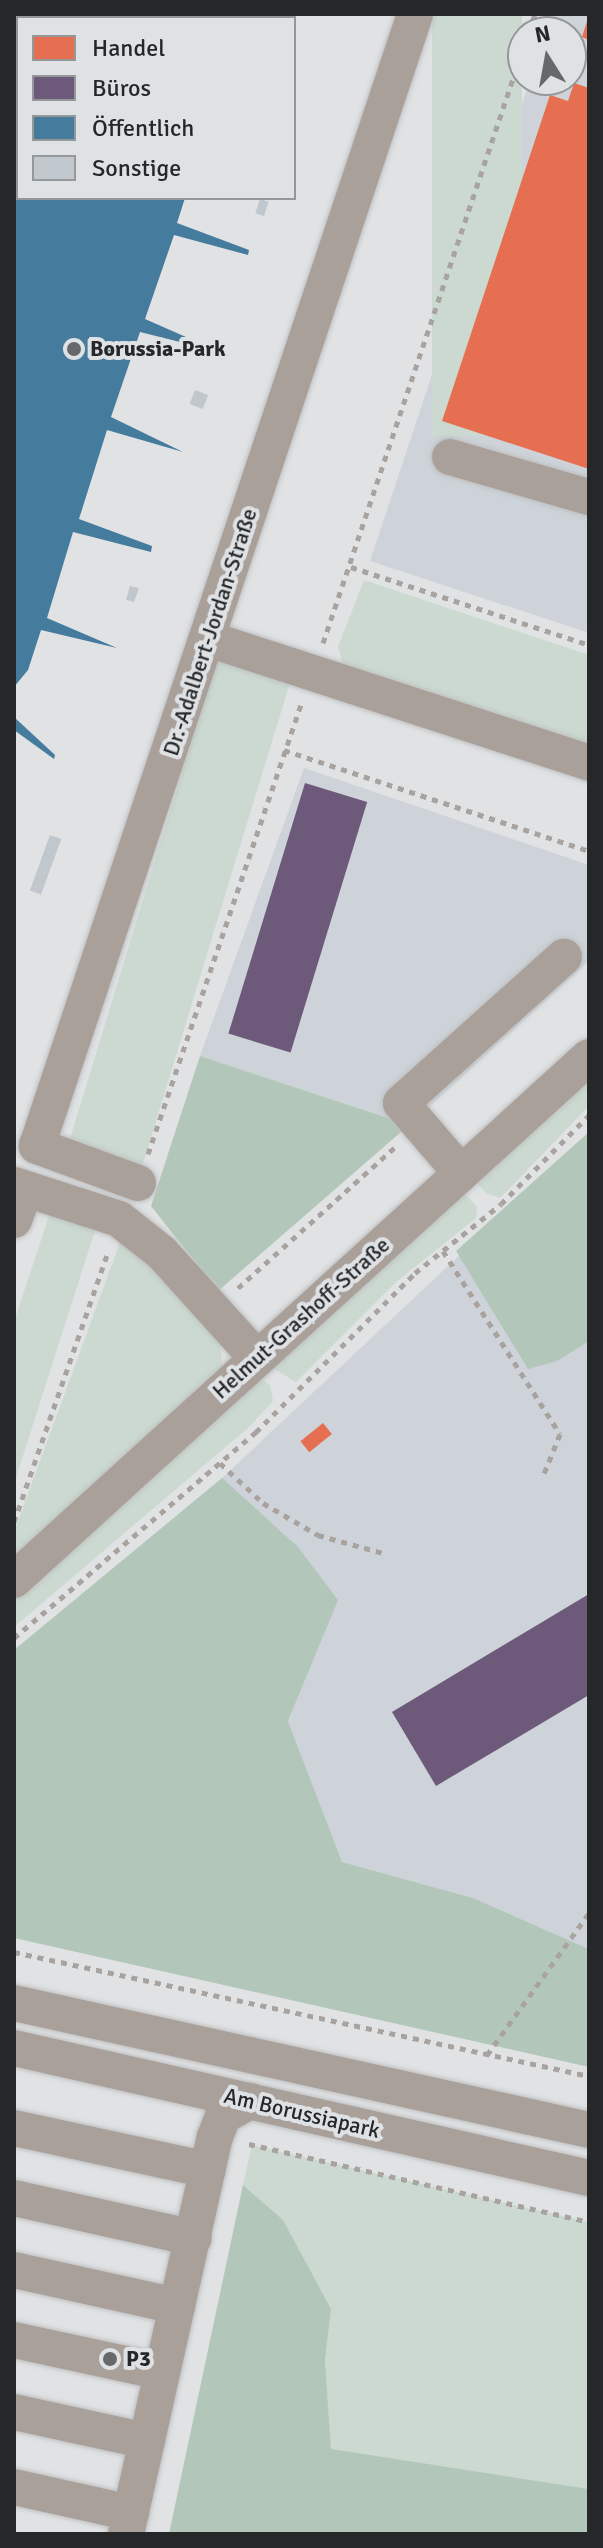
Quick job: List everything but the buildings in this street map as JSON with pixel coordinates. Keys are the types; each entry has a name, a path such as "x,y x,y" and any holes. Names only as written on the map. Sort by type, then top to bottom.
{"street":[{"name":"Dr.-Adalbert-Jordan-Straße","path":"138,1183 37,1146 415,14"},
{"path":"450,457 589,497"},
{"path":"208,639 589,763"},
{"path":"461,1173 401,1103 564,957"},
{"name":"Helmut-Grashoff-Straße","path":"14,1580 589,1057"},
{"path":"18,1198 119,1219 162,1253 257,1358"},
{"name":"Am Borussiapark","path":"14,2003 589,2130"},
{"name":"Am Borussiapark","path":"14,2048 589,2178"},
{"path":"14,2487 128,2524 218,2128 233,2107 250,2101"},
{"path":"14,2128 208,2170"},
{"path":"14,2198 194,2238"},
{"path":"14,2270 177,2306"},
{"path":"14,2340 162,2372"},
{"path":"14,2412 147,2441"}],"path":[{"path":"138,1183 284,750 351,567 507,96"},
{"path":"351,567 589,645"},
{"path":"284,750 589,851"},
{"path":"14,1638 220,1463 443,1251 501,1204 589,1115"},
{"path":"14,1522 119,1219"},
{"path":"443,1251 560,1434 543,1476"},
{"path":"220,1463 263,1503 318,1535 383,1553"},
{"path":"487,2055 589,1913"},
{"path":"14,1952 589,2076"},
{"path":"218,2128 252,2145 589,2222"}],"shaded area":[{"path":"432,14 522,14 507,16 507,96 522,96 522,436 432,436"},
{"path":"589,14 589,633 370,561 525,96 587,96 587,16 551,16"},
{"path":"364,580 589,655 589,750 344,668 338,647"},
{"path":"217,658 291,681 142,1167 68,1145"},
{"path":"304,768 589,865 589,961 409,1125 200,1056"},
{"path":"589,1079 589,1106 500,1198 486,1193 475,1181"},
{"path":"589,1134 589,1949 473,1898 342,1862 288,1721 337,1600 222,1478"},
{"path":"464,1193 477,1207 476,1218 396,1282 296,1382 271,1367"},
{"path":"51,1210 97,1224 14,1484 14,1322"},
{"path":"121,1240 132,1246 220,1343 222,1365 14,1557 14,1532"},
{"path":"259,1378 270,1385 273,1401 249,1427 14,1627 14,1600"},
{"path":"252,2145 589,2222 589,2489 331,2450 325,2361 331,2309 283,2221 243,2185"}],"green space":[{"path":"200,1056 409,1125 218,1291 151,1206"},
{"path":"589,1132 589,1341 557,1361 528,1369 456,1251"},
{"path":"222,1478 298,1547 338,1600 288,1721 342,1862 473,1898 589,1949 589,2067 14,1938 14,1650"},
{"path":"243,2185 283,2220 331,2309 325,2361 331,2449 589,2489 589,2534 169,2534"}],"place":[{"name":"Borussia-Park","path":"74,349"},
{"name":"P3","path":"110,2359"}]}
